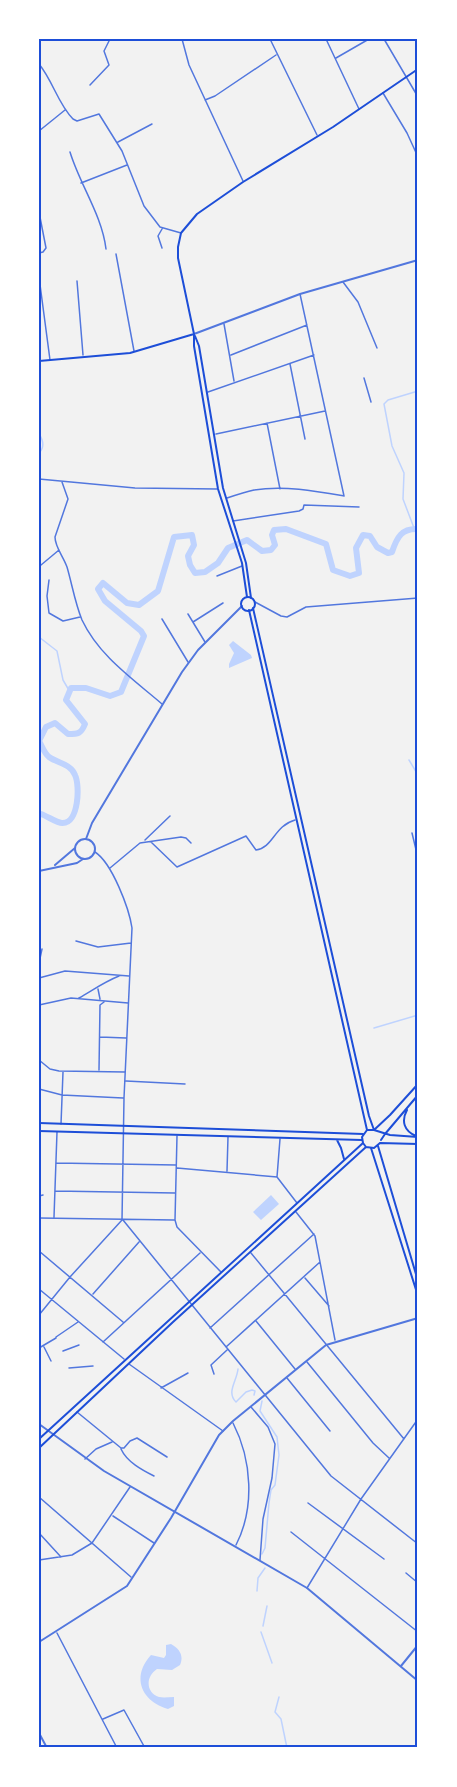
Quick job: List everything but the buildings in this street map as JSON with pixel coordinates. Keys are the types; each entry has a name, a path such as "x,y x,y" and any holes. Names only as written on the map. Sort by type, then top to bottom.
{"main road":[{"path":"249,597 247,569 218,489 194,334 178,258 181,233 197,214 243,182 318,136 418,69"},
{"path":"39,361 134,352 194,334"},
{"path":"194,334 200,346 232,527"},
{"path":"208,430 213,429"},
{"path":"241,552 249,597 255,602 251,609 367,1130"},
{"path":"249,597 242,601 242,606 251,609"},
{"path":"251,609 300,809 369,1116 380,1134 379,1143 418,1281"},
{"path":"294,809 300,809"},
{"path":"328,960 334,958"},
{"path":"376,1130 418,1084"},
{"path":"39,1131 337,1140 362,1142 366,1147 371,1148 379,1143 418,1095"},
{"path":"409,1105 404,1114 404,1126 417,1136"},
{"path":"39,1123 363,1134"},
{"path":"39,1439 344,1160 362,1142 363,1134 367,1130 376,1130 385,1134 417,1136"},
{"path":"337,1140 344,1160"},
{"path":"379,1143 418,1144"},
{"path":"39,1448 366,1147"},
{"path":"371,1148 418,1296"}],"street":[{"path":"90,85 109,65 104,51 110,39"},
{"path":"182,39 189,65 243,182"},
{"path":"270,39 318,136"},
{"path":"326,39 359,109"},
{"path":"335,58 369,39"},
{"path":"384,39 418,98"},
{"path":"205,100 215,96 277,54"},
{"path":"39,64 45,71 56,95 75,121 99,114 102,116 128,164 144,206 162,228 181,233"},
{"path":"383,93 407,133 418,158"},
{"path":"39,131 65,109"},
{"path":"118,143 152,124"},
{"path":"70,152 99,224 106,249"},
{"path":"81,183 128,164"},
{"path":"39,212 46,248 44,252 39,253"},
{"path":"162,228 158,235 162,248"},
{"path":"116,255 134,352"},
{"path":"194,334 300,294 418,260"},
{"path":"39,277 50,360"},
{"path":"76,282 84,358"},
{"path":"342,282 358,302 378,348"},
{"path":"226,498 256,490 280,489 344,496 315,354 300,294"},
{"path":"224,323 235,383"},
{"path":"231,355 308,324"},
{"path":"207,393 315,354"},
{"path":"289,363 305,439"},
{"path":"364,378 371,402"},
{"path":"214,434 326,411"},
{"path":"267,422 280,489"},
{"path":"39,479 135,488 218,489"},
{"path":"62,482 68,499 55,542 66,565 81,617 107,655 162,705"},
{"path":"232,521 299,511 304,505 359,507"},
{"path":"41,565 60,549"},
{"path":"217,576 243,566"},
{"path":"49,580 47,596 49,613 63,621 81,617"},
{"path":"255,602 287,617 306,607 418,598"},
{"path":"193,622 223,603"},
{"path":"86,839 92,823 188,662 242,606"},
{"path":"188,614 206,643"},
{"path":"162,619 188,662"},
{"path":"109,868 143,842 170,816"},
{"path":"152,842 177,867 246,836 258,851 270,843 283,825 297,819"},
{"path":"412,833 418,858"},
{"path":"143,842 181,837 191,843"},
{"path":"53,867 80,841 86,839"},
{"path":"39,1316 70,1277 122,1220 124,1098 132,943 130,920 109,868 104,859 95,852 94,845 86,839"},
{"path":"75,848 78,856 83,859"},
{"path":"39,872 77,863 90,858 95,852"},
{"path":"76,941 98,947 132,943"},
{"path":"39,963 42,949"},
{"path":"39,978 65,971 130,976"},
{"path":"78,998 98,988 100,984 130,972"},
{"path":"98,988 100,1001"},
{"path":"39,1005 64,998 129,1003"},
{"path":"99,1071 100,1005 104,1001"},
{"path":"100,1037 127,1038"},
{"path":"39,1060 50,1069 63,1072 125,1072"},
{"path":"61,1124 63,1072"},
{"path":"125,1080 185,1084"},
{"path":"39,1089 62,1095 124,1098"},
{"path":"54,1218 57,1131"},
{"path":"177,1136 175,1220 177,1227 221,1272"},
{"path":"227,1172 228,1136"},
{"path":"280,1138 278,1177 297,1203"},
{"path":"56,1163 177,1167 278,1177"},
{"path":"55,1191 176,1193"},
{"path":"39,1196 43,1195"},
{"path":"296,1212 314,1234 336,1341"},
{"path":"39,1218 175,1220"},
{"path":"122,1220 332,1476 418,1544"},
{"path":"210,1328 314,1234"},
{"path":"92,1295 140,1241"},
{"path":"39,1251 124,1322"},
{"path":"103,1342 201,1252"},
{"path":"251,1253 404,1439"},
{"path":"214,1374 211,1365 226,1348 320,1262"},
{"path":"304,1277 329,1306"},
{"path":"39,1289 125,1360"},
{"path":"39,1642 122,1591 155,1544 223,1431 233,1421 326,1345 418,1318"},
{"path":"256,1320 296,1370"},
{"path":"39,1348 79,1322"},
{"path":"63,1351 79,1345"},
{"path":"43,1346 51,1361"},
{"path":"306,1361 373,1443 389,1459"},
{"path":"128,1364 223,1431"},
{"path":"69,1368 93,1366"},
{"path":"161,1388 188,1373"},
{"path":"286,1378 330,1431"},
{"path":"250,1407 268,1427 275,1444 272,1478 263,1519 260,1560"},
{"path":"77,1411 121,1448 136,1466 154,1476"},
{"path":"307,1588 361,1499 418,1419"},
{"path":"233,1421 245,1452 249,1476 244,1528 235,1546"},
{"path":"39,1424 85,1459 130,1487 307,1588 418,1681"},
{"path":"121,1448 124,1448 131,1440 139,1439 167,1457"},
{"path":"85,1459 96,1449 112,1442"},
{"path":"39,1560 78,1552 92,1543 130,1487"},
{"path":"39,1497 133,1578"},
{"path":"308,1503 384,1559"},
{"path":"111,1515 155,1544"},
{"path":"291,1532 418,1632"},
{"path":"39,1533 61,1557"},
{"path":"406,1573 418,1583"},
{"path":"56,1632 117,1748"},
{"path":"401,1666 418,1645"},
{"path":"102,1720 124,1710 145,1748"},
{"path":"39,1733 47,1748"}],"water":[{"path":"233,641 252,658 229,668 234,653 229,645"},
{"path":"271,1195 279,1204 261,1220 253,1212"},
{"path":"171,1644 180,1653 182,1659 180,1665 172,1670 157,1669 149,1680 149,1688 154,1695 174,1697 174,1706 168,1709 145,1694 140,1680 141,1672 151,1655 164,1658 166,1645"}],"waterway":[{"path":"414,528 403,499 404,473 392,446 384,404 388,400 418,391"},
{"path":"39,434 43,443 39,453"},
{"path":"39,815 60,823 68,822 75,811 78,795 77,780 73,771 49,757 39,741 46,727 55,723 68,734 80,732 85,724 66,700 71,688 86,688 110,696 121,692 144,636 105,601 98,589 103,583 127,603 139,605 158,591 174,537 192,535 194,545 188,556 195,573 205,572 218,563 228,548 247,540 262,551 271,550 275,545 272,535 274,530 286,529 326,544 333,570 350,576 359,573 356,548 363,535 370,536 377,547 388,553 392,552 398,538 404,532 418,529"},
{"path":"39,637 57,651 63,680 70,692"},
{"path":"409,760 418,775"},
{"path":"374,1028 418,1015"},
{"path":"238,1369 232,1390 233,1398 236,1402 246,1392 252,1390 255,1391 254,1395"},
{"path":"262,1401 260,1411 277,1437 279,1455 275,1485 271,1490 265,1548 262,1554"},
{"path":"257,1591 258,1578 265,1568"},
{"path":"263,1626 267,1606"},
{"path":"261,1632 272,1663"},
{"path":"279,1697 275,1712 281,1719 287,1748"}]}
